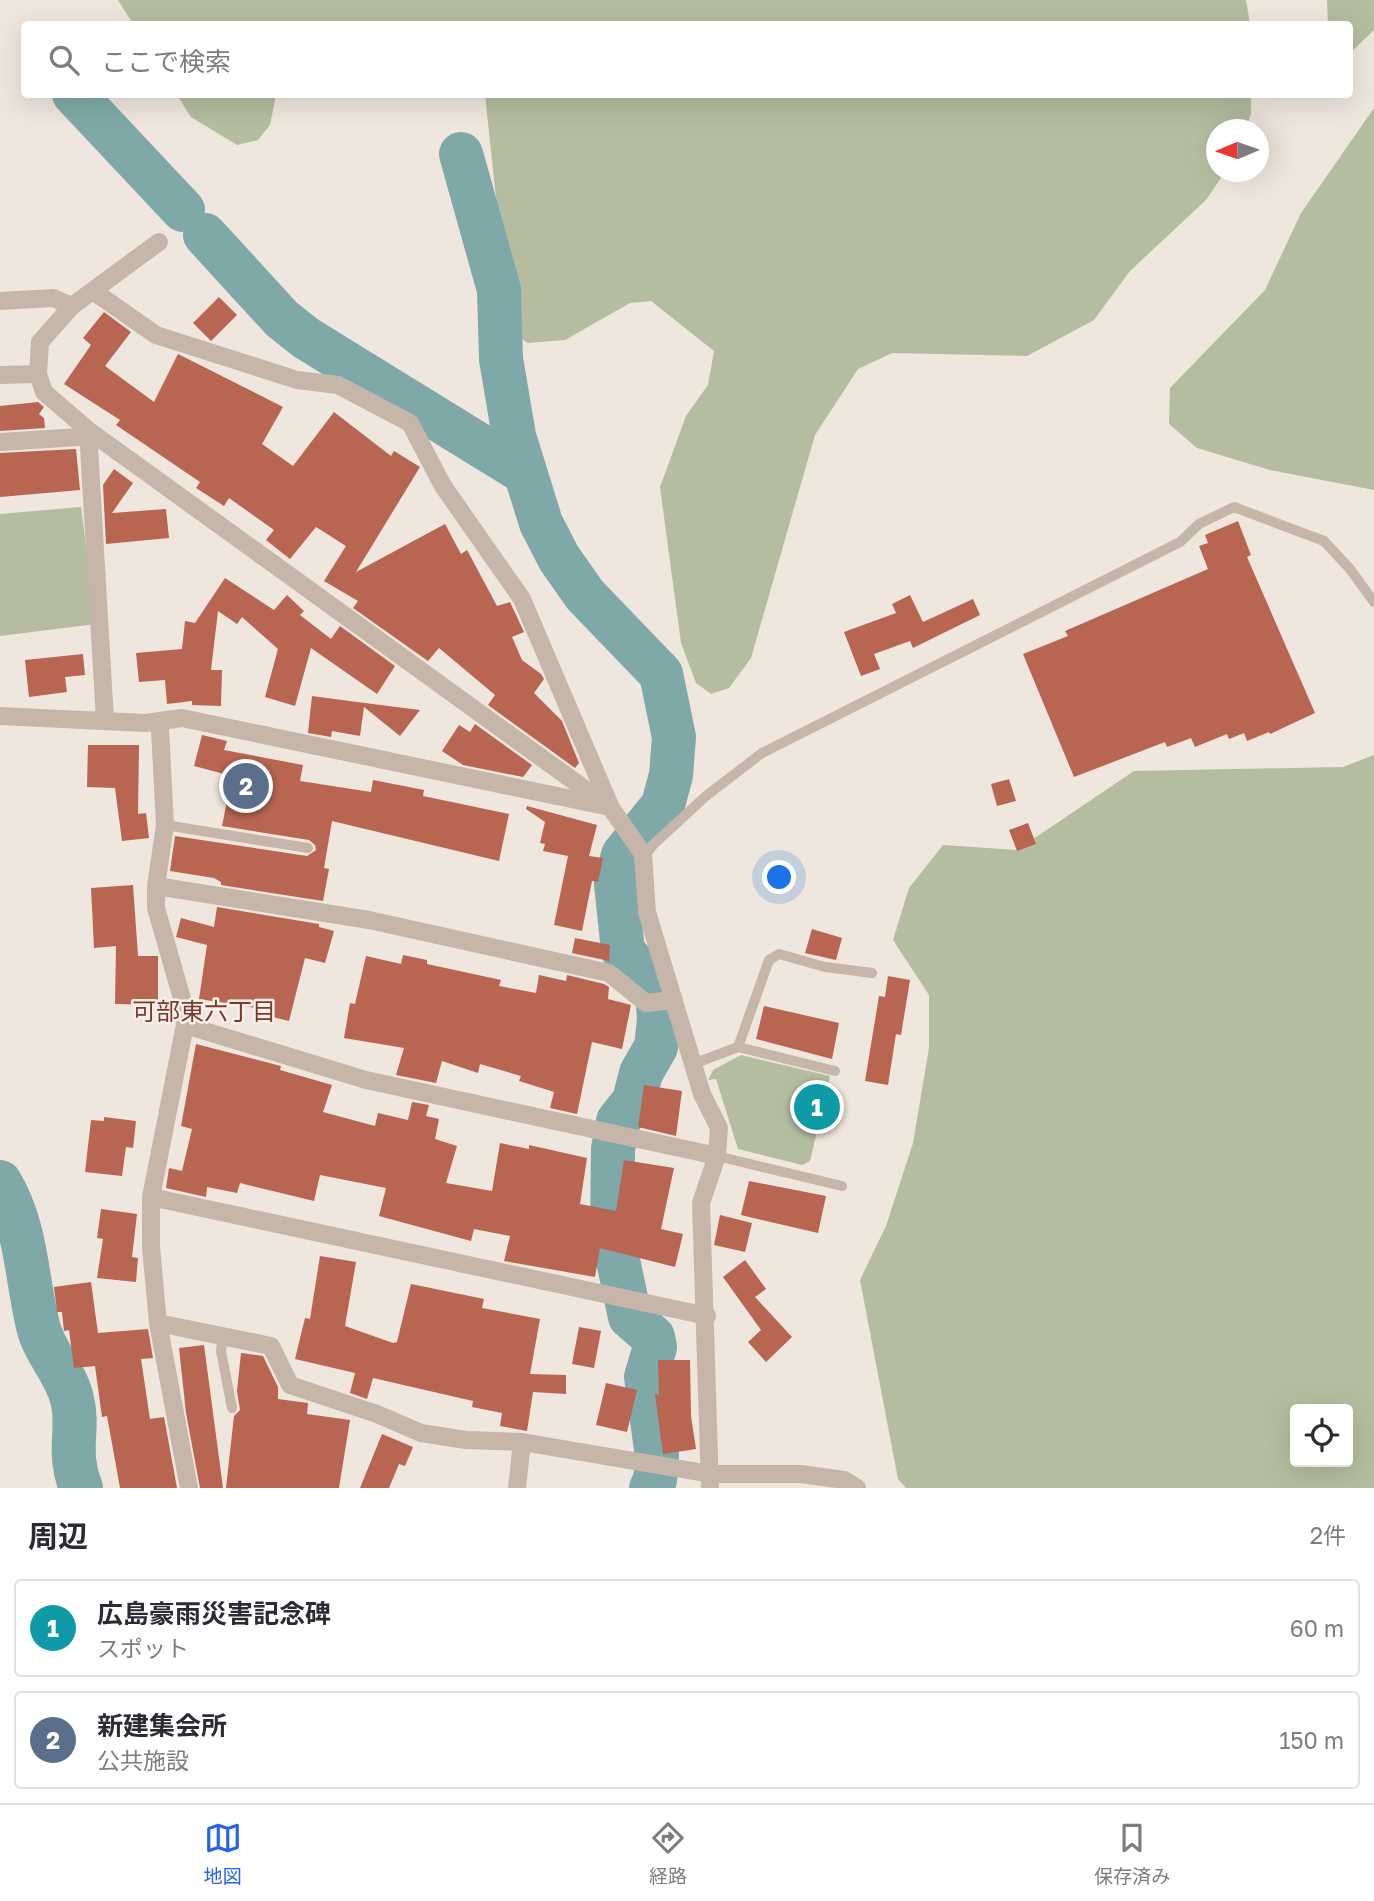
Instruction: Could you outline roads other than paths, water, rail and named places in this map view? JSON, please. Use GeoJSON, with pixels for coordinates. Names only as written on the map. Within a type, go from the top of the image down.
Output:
{"type":"FeatureCollection","features":[{"type":"Feature","properties":{"kind":"street"},"geometry":{"type":"LineString","coordinates":[[159,242],[72,306],[40,342],[38,374],[44,392],[88,430],[611,808]]}},
{"type":"Feature","properties":{"kind":"street"},"geometry":{"type":"LineString","coordinates":[[93,291],[156,335],[297,380],[338,385],[410,423],[443,486],[522,599],[611,808],[637,846],[662,1001],[693,1064],[702,1094],[719,1128],[717,1156],[701,1203],[711,1481]]}},
{"type":"Feature","properties":{"kind":"street"},"geometry":{"type":"LineString","coordinates":[[0,301],[53,298],[72,306]]}},
{"type":"Feature","properties":{"kind":"street"},"geometry":{"type":"LineString","coordinates":[[0,375],[38,374]]}},
{"type":"Feature","properties":{"kind":"street"},"geometry":{"type":"LineString","coordinates":[[0,442],[79,437],[88,430]]}},
{"type":"Feature","properties":{"kind":"street"},"geometry":{"type":"LineString","coordinates":[[88,430],[104,720]]}},
{"type":"Feature","properties":{"kind":"street"},"geometry":{"type":"LineString","coordinates":[[0,716],[155,722],[182,718],[611,808]]}},
{"type":"Feature","properties":{"kind":"street"},"geometry":{"type":"LineString","coordinates":[[155,722],[160,729],[164,825],[156,886],[156,908],[183,1002],[185,1025],[151,1197],[151,1247],[158,1323],[190,1488]]}},
{"type":"Feature","properties":{"kind":"street"},"geometry":{"type":"LineString","coordinates":[[156,886],[369,920],[609,973],[646,1003],[662,1001]]}},
{"type":"Feature","properties":{"kind":"street"},"geometry":{"type":"LineString","coordinates":[[185,1025],[366,1080],[717,1156]]}},
{"type":"Feature","properties":{"kind":"street"},"geometry":{"type":"LineString","coordinates":[[151,1197],[707,1316]]}},
{"type":"Feature","properties":{"kind":"street"},"geometry":{"type":"LineString","coordinates":[[158,1323],[271,1346],[290,1385],[377,1414],[421,1433],[466,1440],[522,1442],[657,1464],[711,1481],[801,1474],[844,1480],[857,1488]]}},
{"type":"Feature","properties":{"kind":"street"},"geometry":{"type":"LineString","coordinates":[[517,1488],[522,1442]]}},
{"type":"Feature","properties":{"kind":"lane"},"geometry":{"type":"LineString","coordinates":[[637,846],[762,753],[1180,542],[1199,524],[1234,507],[1324,541],[1350,569],[1374,602]]}},
{"type":"Feature","properties":{"kind":"lane"},"geometry":{"type":"LineString","coordinates":[[164,825],[308,848]]}},
{"type":"Feature","properties":{"kind":"lane"},"geometry":{"type":"LineString","coordinates":[[738,1047],[769,960],[779,954],[825,967],[872,973]]}},
{"type":"Feature","properties":{"kind":"lane"},"geometry":{"type":"LineString","coordinates":[[693,1064],[738,1047],[835,1071]]}},
{"type":"Feature","properties":{"kind":"lane"},"geometry":{"type":"LineString","coordinates":[[717,1156],[842,1186]]}},
{"type":"Feature","properties":{"kind":"lane"},"geometry":{"type":"LineString","coordinates":[[223,1336],[221,1350],[232,1408]]}},
{"type":"Feature","properties":{"kind":"waterway"},"geometry":{"type":"LineString","coordinates":[[78,98],[183,210]]}},
{"type":"Feature","properties":{"kind":"waterway"},"geometry":{"type":"LineString","coordinates":[[461,154],[499,290],[501,359],[514,436],[541,523],[559,558],[585,595],[661,674],[674,737],[671,775],[663,805],[623,855],[616,884],[623,951],[657,991],[659,1019],[656,1047],[641,1073],[634,1101],[618,1121],[613,1149],[612,1232],[630,1317],[653,1337],[655,1347],[646,1377],[657,1456],[655,1480],[651,1488]]}},
{"type":"Feature","properties":{"kind":"waterway"},"geometry":{"type":"LineString","coordinates":[[205,235],[282,319],[306,338],[525,473]]}},
{"type":"Feature","properties":{"kind":"waterway"},"geometry":{"type":"LineString","coordinates":[[0,1182],[16,1216],[21,1234],[41,1336],[65,1380],[72,1399],[75,1421],[74,1463],[81,1488]]}},
{"type":"Feature","properties":{"kind":"place","name":"新建集会所"},"geometry":{"type":"Point","coordinates":[246,786]}},
{"type":"Feature","properties":{"kind":"place","name":"広島豪雨災害記念碑"},"geometry":{"type":"Point","coordinates":[817,1107]}},
{"type":"Feature","properties":{"kind":"district","name":"可部東六丁目"},"geometry":{"type":"Point","coordinates":[204,1012]}}]}
